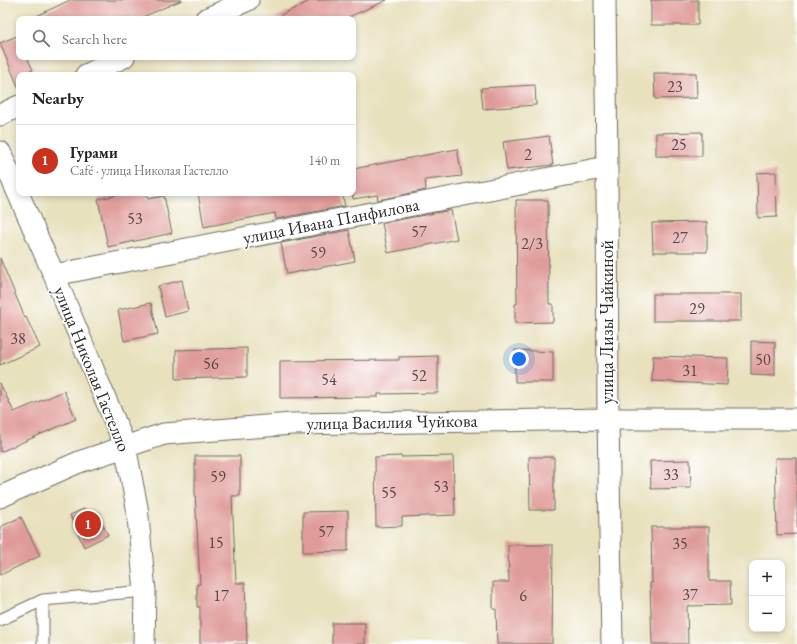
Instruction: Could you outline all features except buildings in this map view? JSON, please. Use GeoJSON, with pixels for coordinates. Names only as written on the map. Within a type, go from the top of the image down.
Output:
{"type":"FeatureCollection","features":[{"type":"Feature","properties":{"kind":"street","name":"улица Лизы Чайкиной"},"geometry":{"type":"LineString","coordinates":[[604,0],[607,167],[608,419],[612,644]]}},
{"type":"Feature","properties":{"kind":"street"},"geometry":{"type":"LineString","coordinates":[[212,16],[243,1]]}},
{"type":"Feature","properties":{"kind":"street"},"geometry":{"type":"LineString","coordinates":[[92,72],[118,60]]}},
{"type":"Feature","properties":{"kind":"street"},"geometry":{"type":"LineString","coordinates":[[0,115],[16,107]]}},
{"type":"Feature","properties":{"kind":"street","name":"улица Николая Гастелло"},"geometry":{"type":"LineString","coordinates":[[0,152],[16,188]]}},
{"type":"Feature","properties":{"kind":"street","name":"улица Ивана Панфилова"},"geometry":{"type":"LineString","coordinates":[[54,275],[607,167]]}},
{"type":"Feature","properties":{"kind":"street","name":"улица Николая Гастелло"},"geometry":{"type":"LineString","coordinates":[[19,196],[125,446],[137,507],[145,591],[144,644]]}},
{"type":"Feature","properties":{"kind":"street","name":"улица Василия Чуйкова"},"geometry":{"type":"LineString","coordinates":[[0,497],[79,462],[164,434],[292,424],[608,419],[797,420]]}},
{"type":"Feature","properties":{"kind":"lane"},"geometry":{"type":"LineString","coordinates":[[0,620],[43,600],[145,591]]}},
{"type":"Feature","properties":{"kind":"lane"},"geometry":{"type":"LineString","coordinates":[[43,600],[43,644]]}},
{"type":"Feature","properties":{"kind":"place","name":"Гурами"},"geometry":{"type":"Point","coordinates":[88,524]}}]}
